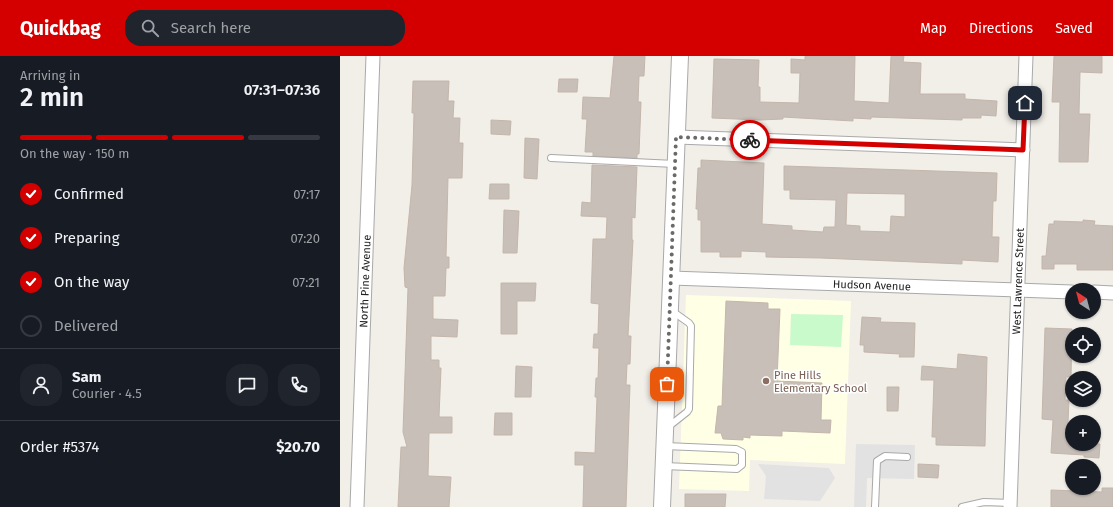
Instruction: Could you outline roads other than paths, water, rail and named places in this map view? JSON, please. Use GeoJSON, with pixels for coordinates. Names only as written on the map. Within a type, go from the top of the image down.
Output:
{"type":"FeatureCollection","features":[{"type":"Feature","properties":{"kind":"street","name":"North Pine Avenue"},"geometry":{"type":"LineString","coordinates":[[357,507],[373,56]]}},
{"type":"Feature","properties":{"kind":"street"},"geometry":{"type":"LineString","coordinates":[[662,507],[680,56]]}},
{"type":"Feature","properties":{"kind":"street","name":"West Lawrence Street"},"geometry":{"type":"LineString","coordinates":[[1010,505],[1019,290],[1026,56]]}},
{"type":"Feature","properties":{"kind":"street"},"geometry":{"type":"LineString","coordinates":[[676,137],[1023,150]]}},
{"type":"Feature","properties":{"kind":"street","name":"Hudson Avenue"},"geometry":{"type":"LineString","coordinates":[[671,278],[1065,292]]}},
{"type":"Feature","properties":{"kind":"street"},"geometry":{"type":"LineString","coordinates":[[1101,292],[1113,293]]}},
{"type":"Feature","properties":{"kind":"lane"},"geometry":{"type":"LineString","coordinates":[[551,158],[676,164]]}},
{"type":"Feature","properties":{"kind":"lane"},"geometry":{"type":"LineString","coordinates":[[665,429],[689,409],[691,326],[670,309]]}},
{"type":"Feature","properties":{"kind":"lane"},"geometry":{"type":"LineString","coordinates":[[664,446],[736,449],[741,451],[743,456],[742,465],[737,469],[664,466]]}},
{"type":"Feature","properties":{"kind":"lane"},"geometry":{"type":"LineString","coordinates":[[875,507],[877,461],[883,456],[907,457]]}},
{"type":"Feature","properties":{"kind":"lane"},"geometry":{"type":"LineString","coordinates":[[962,507],[984,502],[1010,505]]}},
{"type":"Feature","properties":{"kind":"place","name":"Pine Hills Elementary School"},"geometry":{"type":"Point","coordinates":[766,381]}}]}
